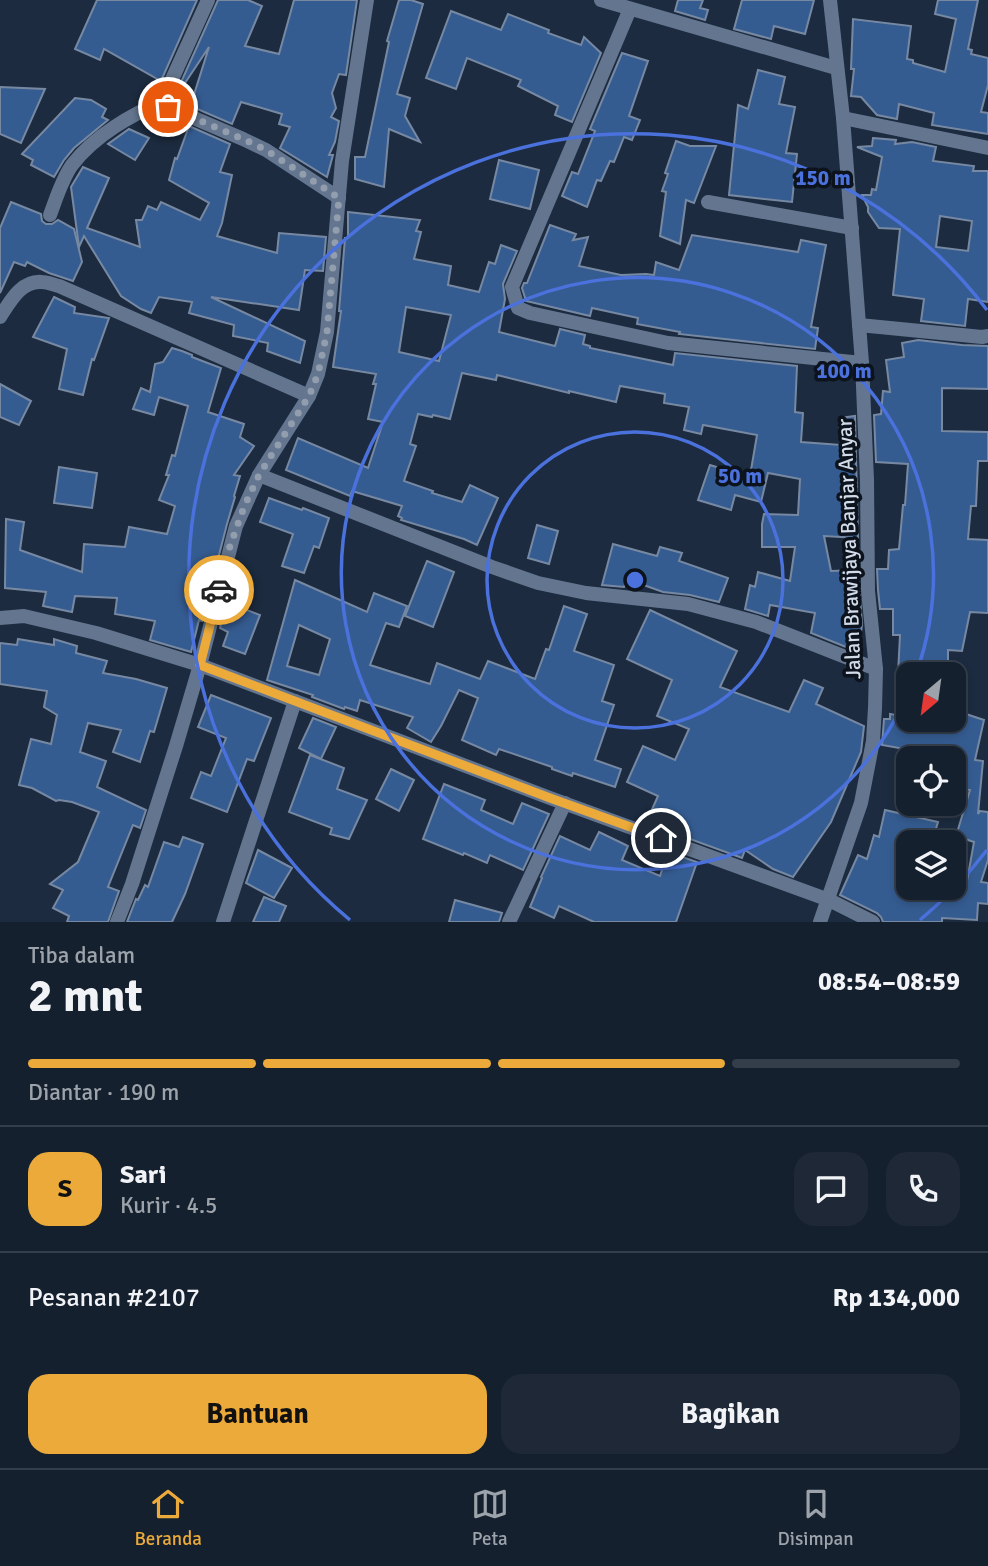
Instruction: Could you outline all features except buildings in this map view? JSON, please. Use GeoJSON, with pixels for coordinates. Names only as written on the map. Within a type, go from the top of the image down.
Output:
{"type":"FeatureCollection","features":[{"type":"Feature","properties":{"kind":"street"},"geometry":{"type":"LineString","coordinates":[[50,215],[71,166],[88,149],[119,124],[164,101],[173,75],[208,0]]}},
{"type":"Feature","properties":{"kind":"street"},"geometry":{"type":"LineString","coordinates":[[117,922],[158,806],[200,665],[233,536],[259,475],[309,396],[318,374],[327,332],[342,161],[367,0]]}},
{"type":"Feature","properties":{"kind":"street"},"geometry":{"type":"LineString","coordinates":[[601,0],[836,68]]}},
{"type":"Feature","properties":{"kind":"street","name":"Jalan Brawijaya Banjar Anyar"},"geometry":{"type":"LineString","coordinates":[[820,922],[861,803],[873,741],[876,708],[876,669],[869,591],[866,420],[843,118],[830,0]]}},
{"type":"Feature","properties":{"kind":"street"},"geometry":{"type":"LineString","coordinates":[[630,9],[512,287],[518,307],[530,313],[668,343],[862,363]]}},
{"type":"Feature","properties":{"kind":"street"},"geometry":{"type":"LineString","coordinates":[[164,101],[168,107],[266,150],[339,198]]}},
{"type":"Feature","properties":{"kind":"street"},"geometry":{"type":"LineString","coordinates":[[843,118],[988,148]]}},
{"type":"Feature","properties":{"kind":"street"},"geometry":{"type":"LineString","coordinates":[[708,202],[852,228]]}},
{"type":"Feature","properties":{"kind":"street"},"geometry":{"type":"LineString","coordinates":[[0,317],[20,289],[30,283],[42,282],[59,286],[309,396]]}},
{"type":"Feature","properties":{"kind":"street"},"geometry":{"type":"LineString","coordinates":[[859,325],[988,336]]}},
{"type":"Feature","properties":{"kind":"street"},"geometry":{"type":"LineString","coordinates":[[259,475],[538,583],[586,593],[688,604],[756,622],[876,669]]}},
{"type":"Feature","properties":{"kind":"street"},"geometry":{"type":"LineString","coordinates":[[0,618],[24,616],[85,630],[200,665],[829,900],[873,922]]}},
{"type":"Feature","properties":{"kind":"street"},"geometry":{"type":"LineString","coordinates":[[223,922],[295,701]]}},
{"type":"Feature","properties":{"kind":"street"},"geometry":{"type":"LineString","coordinates":[[509,922],[565,803]]}},
{"type":"Feature","properties":{"kind":"way so far"},"geometry":{"type":"LineString","coordinates":[[168,107],[266,150],[339,198],[327,332],[318,374],[309,396],[259,475],[244,507],[236,526],[219,590]]}},
{"type":"Feature","properties":{"kind":"route"},"geometry":{"type":"LineString","coordinates":[[219,590],[200,665],[661,838]]}}]}
